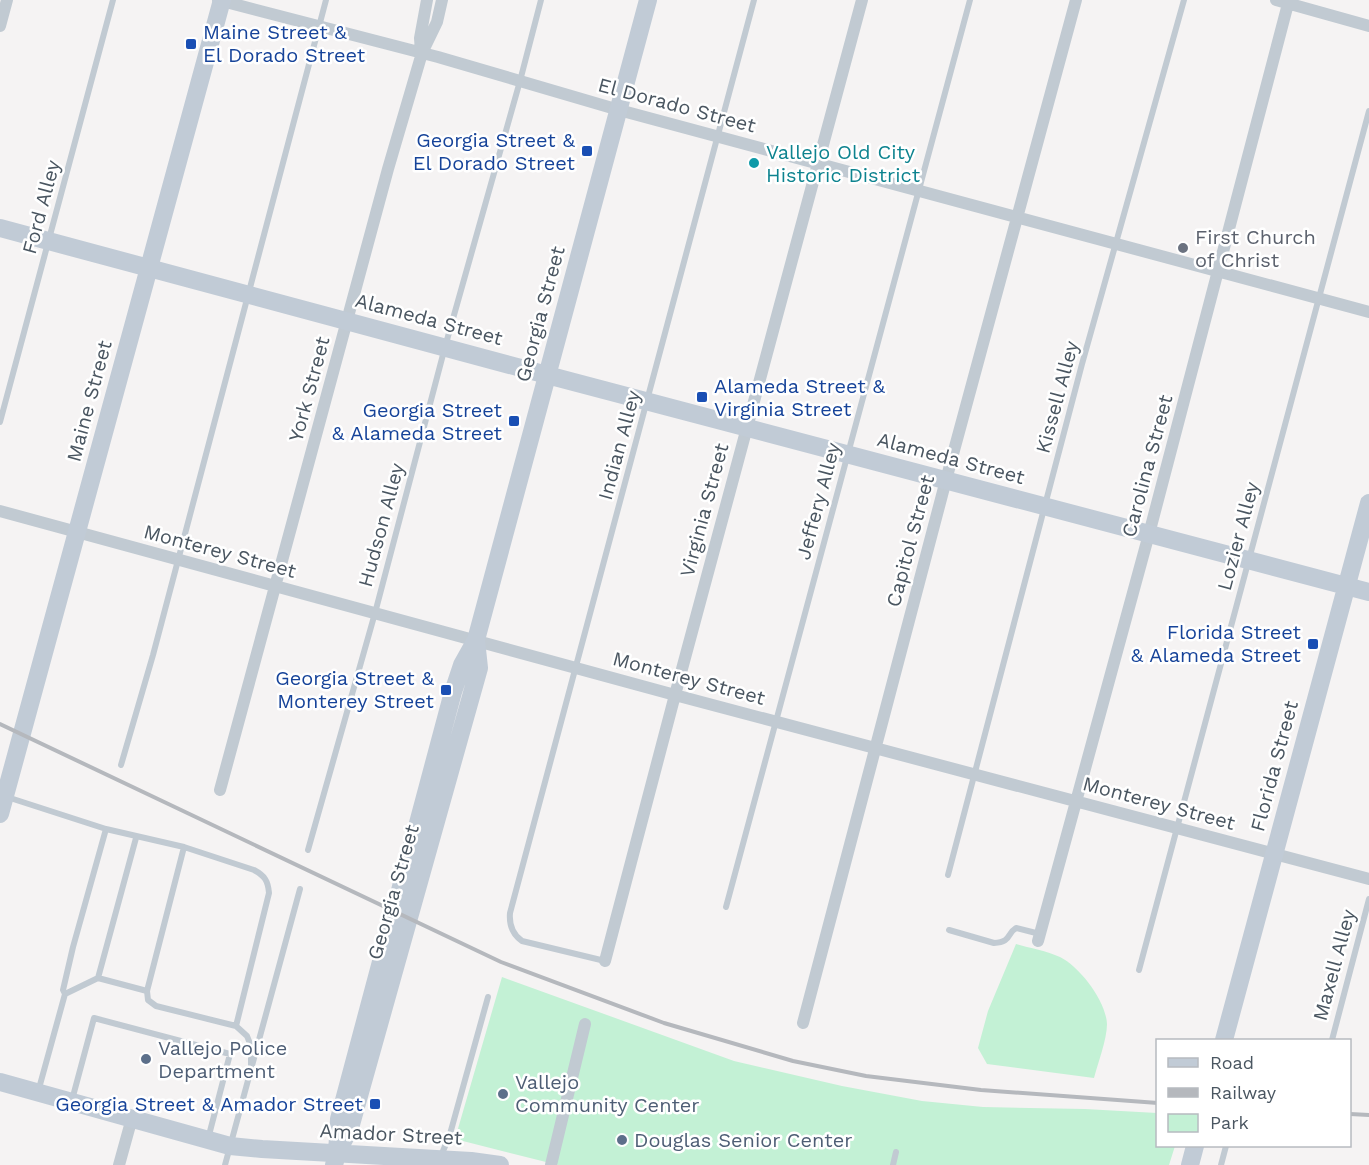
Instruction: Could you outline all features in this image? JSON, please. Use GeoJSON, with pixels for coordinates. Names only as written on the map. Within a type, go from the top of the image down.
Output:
{"type":"FeatureCollection","features":[{"type":"Feature","properties":{"kind":"street"},"geometry":{"type":"LineString","coordinates":[[0,26],[8,0]]}},
{"type":"Feature","properties":{"kind":"street","name":"El Dorado Street"},"geometry":{"type":"LineString","coordinates":[[221,0],[1369,312]]}},
{"type":"Feature","properties":{"kind":"street","name":"Maine Street"},"geometry":{"type":"LineString","coordinates":[[2,802],[221,0]]}},
{"type":"Feature","properties":{"kind":"street"},"geometry":{"type":"LineString","coordinates":[[422,53],[420,38],[427,0]]}},
{"type":"Feature","properties":{"kind":"street","name":"York Street"},"geometry":{"type":"LineString","coordinates":[[220,790],[422,53],[437,22],[442,0]]}},
{"type":"Feature","properties":{"kind":"street","name":"Georgia Street"},"geometry":{"type":"LineString","coordinates":[[335,1159],[338,1122],[450,703],[462,665],[476,640],[648,0]]}},
{"type":"Feature","properties":{"kind":"street","name":"Virginia Street"},"geometry":{"type":"LineString","coordinates":[[605,961],[862,0]]}},
{"type":"Feature","properties":{"kind":"street","name":"Capitol Street"},"geometry":{"type":"LineString","coordinates":[[803,1023],[946,480],[1076,0]]}},
{"type":"Feature","properties":{"kind":"street"},"geometry":{"type":"LineString","coordinates":[[1284,1],[1369,26]]}},
{"type":"Feature","properties":{"kind":"street","name":"Carolina Street"},"geometry":{"type":"LineString","coordinates":[[1039,937],[1149,534],[1284,1]]}},
{"type":"Feature","properties":{"kind":"street","name":"Alameda Street"},"geometry":{"type":"LineString","coordinates":[[0,228],[1369,592]]}},
{"type":"Feature","properties":{"kind":"street","name":"Florida Street"},"geometry":{"type":"LineString","coordinates":[[1225,1039],[1369,503]]}},
{"type":"Feature","properties":{"kind":"street","name":"Monterey Street"},"geometry":{"type":"LineString","coordinates":[[0,511],[776,722],[1369,879]]}},
{"type":"Feature","properties":{"kind":"street"},"geometry":{"type":"LineString","coordinates":[[551,1165],[585,1024]]}},
{"type":"Feature","properties":{"kind":"street","name":"Amador Street"},"geometry":{"type":"LineString","coordinates":[[4,1084],[71,1100],[230,1146],[335,1159],[500,1165]]}},
{"type":"Feature","properties":{"kind":"street"},"geometry":{"type":"LineString","coordinates":[[119,1165],[132,1118]]}},
{"type":"Feature","properties":{"kind":"street"},"geometry":{"type":"LineString","coordinates":[[1190,1165],[1196,1147]]}},
{"type":"Feature","properties":{"kind":"street"},"geometry":{"type":"LineString","coordinates":[[262,1149],[281,1165]]}},
{"type":"Feature","properties":{"kind":"lane","name":"Ford Alley"},"geometry":{"type":"LineString","coordinates":[[0,422],[113,0]]}},
{"type":"Feature","properties":{"kind":"lane"},"geometry":{"type":"LineString","coordinates":[[121,765],[178,560],[326,0]]}},
{"type":"Feature","properties":{"kind":"lane","name":"Hudson Alley"},"geometry":{"type":"LineString","coordinates":[[309,850],[541,0]]}},
{"type":"Feature","properties":{"kind":"lane","name":"Indian Alley"},"geometry":{"type":"LineString","coordinates":[[605,961],[522,941],[516,937],[510,922],[514,897],[754,0]]}},
{"type":"Feature","properties":{"kind":"lane","name":"Jeffery Alley"},"geometry":{"type":"LineString","coordinates":[[726,907],[970,0]]}},
{"type":"Feature","properties":{"kind":"lane","name":"Kissell Alley"},"geometry":{"type":"LineString","coordinates":[[948,875],[976,775],[1044,506],[1184,0]]}},
{"type":"Feature","properties":{"kind":"lane","name":"Lozier Alley"},"geometry":{"type":"LineString","coordinates":[[1139,969],[1369,111]]}},
{"type":"Feature","properties":{"kind":"lane"},"geometry":{"type":"LineString","coordinates":[[2,802],[136,838],[145,837],[184,847],[254,870],[264,876],[269,883],[269,893],[236,1026]]}},
{"type":"Feature","properties":{"kind":"lane"},"geometry":{"type":"LineString","coordinates":[[38,1092],[65,994],[64,980],[106,829]]}},
{"type":"Feature","properties":{"kind":"lane"},"geometry":{"type":"LineString","coordinates":[[98,978],[136,838]]}},
{"type":"Feature","properties":{"kind":"lane"},"geometry":{"type":"LineString","coordinates":[[184,847],[147,991],[148,1000],[156,1006],[236,1026],[247,1036],[251,1046],[251,1070]]}},
{"type":"Feature","properties":{"kind":"lane"},"geometry":{"type":"LineString","coordinates":[[225,1165],[300,889]]}},
{"type":"Feature","properties":{"kind":"lane","name":"Maxell Alley"},"geometry":{"type":"LineString","coordinates":[[1333,1039],[1369,899]]}},
{"type":"Feature","properties":{"kind":"lane"},"geometry":{"type":"LineString","coordinates":[[949,930],[994,943],[1009,938],[1016,928],[1039,937]]}},
{"type":"Feature","properties":{"kind":"lane"},"geometry":{"type":"LineString","coordinates":[[65,994],[98,978],[147,991]]}},
{"type":"Feature","properties":{"kind":"lane"},"geometry":{"type":"LineString","coordinates":[[439,1162],[450,1134],[488,997]]}},
{"type":"Feature","properties":{"kind":"lane"},"geometry":{"type":"LineString","coordinates":[[71,1100],[94,1018],[230,1054],[207,1139]]}},
{"type":"Feature","properties":{"kind":"lane"},"geometry":{"type":"LineString","coordinates":[[1221,1165],[1226,1147]]}},
{"type":"Feature","properties":{"kind":"lane"},"geometry":{"type":"LineString","coordinates":[[893,1165],[896,1152]]}},
{"type":"Feature","properties":{"kind":"green space"},"geometry":{"type":"Polygon","coordinates":[[[1016,944],[1050,953],[1068,962],[1076,968],[1097,995],[1106,1015],[1107,1030],[1094,1078],[987,1064],[978,1048],[988,1011],[1016,944]]]}},
{"type":"Feature","properties":{"kind":"green space"},"geometry":{"type":"Polygon","coordinates":[[[502,977],[734,1061],[842,1086],[922,1101],[983,1107],[1156,1113],[1156,1147],[1175,1147],[1169,1165],[558,1165],[455,1139],[502,977]]]}},
{"type":"Feature","properties":{"kind":"railway"},"geometry":{"type":"LineString","coordinates":[[0,724],[501,962],[664,1023],[793,1061],[866,1076],[981,1090],[1156,1103]]}},
{"type":"Feature","properties":{"kind":"railway"},"geometry":{"type":"LineString","coordinates":[[1351,1114],[1369,1115]]}},
{"type":"Feature","properties":{"kind":"place","name":"Maine Street & El Dorado Street"},"geometry":{"type":"Point","coordinates":[191,44]}},
{"type":"Feature","properties":{"kind":"place","name":"Georgia Street & El Dorado Street"},"geometry":{"type":"Point","coordinates":[587,151]}},
{"type":"Feature","properties":{"kind":"place","name":"Vallejo Old City Historic District"},"geometry":{"type":"Point","coordinates":[754,163]}},
{"type":"Feature","properties":{"kind":"place","name":"First Church of Christ"},"geometry":{"type":"Point","coordinates":[1183,248]}},
{"type":"Feature","properties":{"kind":"place","name":"Alameda Street & Virginia Street"},"geometry":{"type":"Point","coordinates":[702,397]}},
{"type":"Feature","properties":{"kind":"place","name":"Georgia Street & Alameda Street"},"geometry":{"type":"Point","coordinates":[514,421]}},
{"type":"Feature","properties":{"kind":"place","name":"Florida Street & Alameda Street"},"geometry":{"type":"Point","coordinates":[1313,644]}},
{"type":"Feature","properties":{"kind":"place","name":"Georgia Street & Monterey Street"},"geometry":{"type":"Point","coordinates":[446,690]}},
{"type":"Feature","properties":{"kind":"place","name":"Vallejo Police Department"},"geometry":{"type":"Point","coordinates":[146,1059]}},
{"type":"Feature","properties":{"kind":"place","name":"Vallejo Community Center"},"geometry":{"type":"Point","coordinates":[503,1094]}},
{"type":"Feature","properties":{"kind":"place","name":"Georgia Street & Amador Street"},"geometry":{"type":"Point","coordinates":[375,1104]}},
{"type":"Feature","properties":{"kind":"place","name":"Douglas Senior Center"},"geometry":{"type":"Point","coordinates":[622,1140]}}]}
